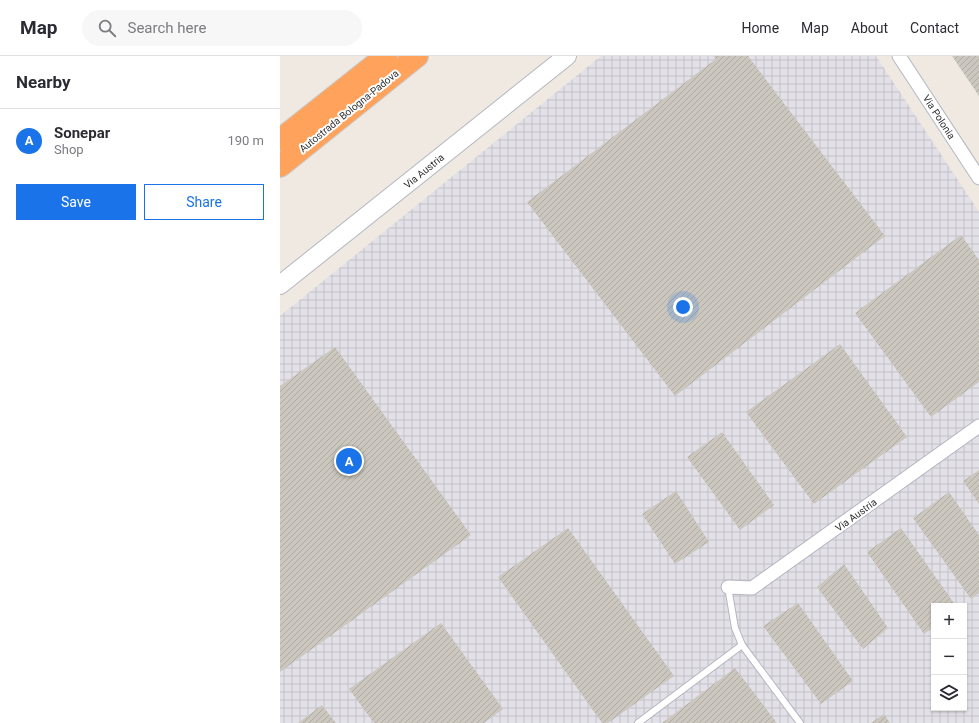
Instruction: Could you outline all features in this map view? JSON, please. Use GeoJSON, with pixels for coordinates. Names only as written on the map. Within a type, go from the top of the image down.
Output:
{"type":"FeatureCollection","features":[{"type":"Feature","properties":{"kind":"highway","name":"Autostrada Bologna-Padova"},"geometry":{"type":"LineString","coordinates":[[280,140],[386,56]]}},
{"type":"Feature","properties":{"kind":"highway","name":"Autostrada Bologna-Padova"},"geometry":{"type":"LineString","coordinates":[[280,166],[417,56]]}},
{"type":"Feature","properties":{"kind":"street","name":"Via Austria"},"geometry":{"type":"LineString","coordinates":[[280,285],[567,56]]}},
{"type":"Feature","properties":{"kind":"street","name":"Via Polonia"},"geometry":{"type":"LineString","coordinates":[[899,56],[979,178]]}},
{"type":"Feature","properties":{"kind":"street","name":"Via Austria"},"geometry":{"type":"LineString","coordinates":[[728,587],[752,588],[979,426]]}},
{"type":"Feature","properties":{"kind":"lane"},"geometry":{"type":"LineString","coordinates":[[728,587],[736,628],[742,645],[800,723]]}},
{"type":"Feature","properties":{"kind":"lane"},"geometry":{"type":"LineString","coordinates":[[638,723],[742,645]]}},
{"type":"Feature","properties":{"kind":"shaded area"},"geometry":{"type":"Polygon","coordinates":[[[601,56],[876,56],[979,212],[979,723],[280,723],[280,316],[601,56]]]}},
{"type":"Feature","properties":{"kind":"building"},"geometry":{"type":"Polygon","coordinates":[[[713,56],[748,56],[885,236],[675,396],[527,202],[716,59],[713,56]]]}},
{"type":"Feature","properties":{"kind":"building"},"geometry":{"type":"Polygon","coordinates":[[[952,56],[979,56],[979,96],[952,56]]]}},
{"type":"Feature","properties":{"kind":"building"},"geometry":{"type":"Polygon","coordinates":[[[961,235],[979,260],[979,382],[931,417],[855,313],[961,235]]]}},
{"type":"Feature","properties":{"kind":"building"},"geometry":{"type":"Polygon","coordinates":[[[840,344],[907,437],[814,504],[746,412],[840,344]]]}},
{"type":"Feature","properties":{"kind":"building"},"geometry":{"type":"Polygon","coordinates":[[[335,347],[471,535],[280,672],[280,386],[335,347]]]}},
{"type":"Feature","properties":{"kind":"building"},"geometry":{"type":"Polygon","coordinates":[[[722,432],[774,505],[740,530],[687,457],[722,432]]]}},
{"type":"Feature","properties":{"kind":"building"},"geometry":{"type":"Polygon","coordinates":[[[979,470],[979,504],[963,481],[979,470]]]}},
{"type":"Feature","properties":{"kind":"building"},"geometry":{"type":"Polygon","coordinates":[[[676,491],[709,542],[675,564],[642,514],[676,491]]]}},
{"type":"Feature","properties":{"kind":"building"},"geometry":{"type":"Polygon","coordinates":[[[949,492],[979,535],[979,593],[971,599],[913,518],[949,492]]]}},
{"type":"Feature","properties":{"kind":"building"},"geometry":{"type":"Polygon","coordinates":[[[568,528],[674,676],[608,723],[602,723],[498,577],[568,528]]]}},
{"type":"Feature","properties":{"kind":"building"},"geometry":{"type":"Polygon","coordinates":[[[901,528],[954,603],[931,603],[931,629],[924,634],[867,552],[901,528]]]}},
{"type":"Feature","properties":{"kind":"building"},"geometry":{"type":"Polygon","coordinates":[[[844,564],[888,628],[863,649],[817,587],[844,564]]]}},
{"type":"Feature","properties":{"kind":"building"},"geometry":{"type":"Polygon","coordinates":[[[798,603],[853,681],[821,704],[763,626],[798,603]]]}},
{"type":"Feature","properties":{"kind":"building"},"geometry":{"type":"Polygon","coordinates":[[[441,623],[503,709],[484,723],[374,723],[349,689],[441,623]]]}},
{"type":"Feature","properties":{"kind":"building"},"geometry":{"type":"Polygon","coordinates":[[[735,668],[777,723],[662,723],[735,668]]]}},
{"type":"Feature","properties":{"kind":"building"},"geometry":{"type":"Polygon","coordinates":[[[322,705],[336,723],[298,723],[322,705]]]}},
{"type":"Feature","properties":{"kind":"building"},"geometry":{"type":"Polygon","coordinates":[[[884,714],[890,723],[871,723],[884,714]]]}},
{"type":"Feature","properties":{"kind":"place","name":"Sonepar"},"geometry":{"type":"Point","coordinates":[349,461]}}]}
